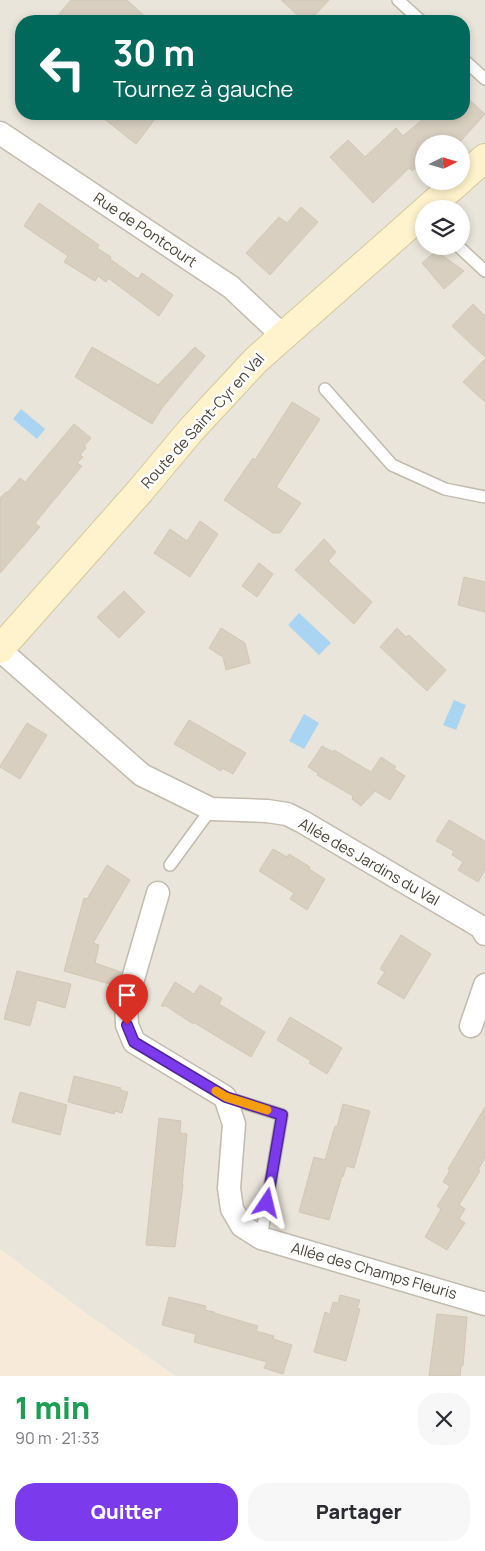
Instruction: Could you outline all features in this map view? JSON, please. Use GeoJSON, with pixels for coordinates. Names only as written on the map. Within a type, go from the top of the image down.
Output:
{"type":"FeatureCollection","features":[{"type":"Feature","properties":{"kind":"street","name":"Rue de Pontcourt"},"geometry":{"type":"LineString","coordinates":[[0,133],[231,287],[283,336]]}},
{"type":"Feature","properties":{"kind":"street","name":"Route de Saint-Cyr en Val"},"geometry":{"type":"LineString","coordinates":[[470,171],[485,158]]}},
{"type":"Feature","properties":{"kind":"street","name":"Route de Saint-Cyr en Val"},"geometry":{"type":"LineString","coordinates":[[438,200],[449,190]]}},
{"type":"Feature","properties":{"kind":"street","name":"Route de Saint-Cyr en Val"},"geometry":{"type":"LineString","coordinates":[[0,649],[128,505],[191,430],[256,360],[415,221]]}},
{"type":"Feature","properties":{"kind":"street","name":"Allée des Jardins du Val"},"geometry":{"type":"LineString","coordinates":[[0,649],[142,775],[211,809],[267,811],[286,814],[303,822],[481,928],[485,934]]}},
{"type":"Feature","properties":{"kind":"street"},"geometry":{"type":"LineString","coordinates":[[158,893],[126,1003],[127,1025],[134,1042],[226,1097]]}},
{"type":"Feature","properties":{"kind":"street"},"geometry":{"type":"LineString","coordinates":[[472,1026],[485,985]]}},
{"type":"Feature","properties":{"kind":"street","name":"Allée des Champs Fleuris"},"geometry":{"type":"LineString","coordinates":[[226,1097],[234,1124],[229,1188],[232,1209],[242,1226],[260,1238],[485,1304]]}},
{"type":"Feature","properties":{"kind":"lane"},"geometry":{"type":"LineString","coordinates":[[398,0],[414,15]]}},
{"type":"Feature","properties":{"kind":"lane"},"geometry":{"type":"LineString","coordinates":[[470,65],[485,79]]}},
{"type":"Feature","properties":{"kind":"lane"},"geometry":{"type":"LineString","coordinates":[[468,255],[485,271]]}},
{"type":"Feature","properties":{"kind":"lane"},"geometry":{"type":"LineString","coordinates":[[325,389],[392,465],[445,489],[485,497]]}},
{"type":"Feature","properties":{"kind":"lane"},"geometry":{"type":"LineString","coordinates":[[170,865],[211,809]]}},
{"type":"Feature","properties":{"kind":"lane"},"geometry":{"type":"LineString","coordinates":[[226,1097],[282,1115],[260,1238]]}},
{"type":"Feature","properties":{"kind":"shaded area"},"geometry":{"type":"Polygon","coordinates":[[[0,0],[485,0],[485,1376],[175,1376],[87,1314],[0,1249],[0,0]]]}},
{"type":"Feature","properties":{"kind":"shaded area"},"geometry":{"type":"Polygon","coordinates":[[[0,1249],[87,1314],[175,1376],[0,1376],[0,1249]]]}},
{"type":"Feature","properties":{"kind":"water"},"geometry":{"type":"Polygon","coordinates":[[[21,409],[45,429],[37,439],[13,419],[21,409]]]}},
{"type":"Feature","properties":{"kind":"water"},"geometry":{"type":"Polygon","coordinates":[[[299,613],[331,643],[319,655],[288,625],[299,613]]]}},
{"type":"Feature","properties":{"kind":"water"},"geometry":{"type":"Polygon","coordinates":[[[454,700],[466,705],[456,730],[443,725],[454,700]]]}},
{"type":"Feature","properties":{"kind":"water"},"geometry":{"type":"Polygon","coordinates":[[[304,714],[319,723],[304,749],[289,741],[304,714]]]}},
{"type":"Feature","properties":{"kind":"building"},"geometry":{"type":"Polygon","coordinates":[[[71,0],[127,0],[143,15],[58,15],[71,0]]]}},
{"type":"Feature","properties":{"kind":"building"},"geometry":{"type":"Polygon","coordinates":[[[281,0],[329,0],[315,15],[297,15],[281,0]]]}},
{"type":"Feature","properties":{"kind":"building"},"geometry":{"type":"Polygon","coordinates":[[[470,100],[485,114],[466,135],[415,135],[415,168],[412,171],[409,168],[373,203],[330,157],[348,140],[365,157],[396,128],[403,136],[422,120],[470,120],[470,100]]]}},
{"type":"Feature","properties":{"kind":"building"},"geometry":{"type":"Polygon","coordinates":[[[106,120],[154,120],[136,144],[106,120]]]}},
{"type":"Feature","properties":{"kind":"building"},"geometry":{"type":"Polygon","coordinates":[[[39,203],[99,245],[97,248],[138,279],[142,273],[173,295],[159,316],[108,278],[106,282],[98,276],[95,281],[64,262],[68,256],[24,226],[39,203]]]}},
{"type":"Feature","properties":{"kind":"building"},"geometry":{"type":"Polygon","coordinates":[[[301,207],[318,222],[270,275],[246,253],[279,217],[287,223],[301,207]]]}},
{"type":"Feature","properties":{"kind":"building"},"geometry":{"type":"Polygon","coordinates":[[[431,255],[442,255],[464,271],[444,289],[422,263],[431,255]]]}},
{"type":"Feature","properties":{"kind":"building"},"geometry":{"type":"Polygon","coordinates":[[[473,304],[485,316],[485,357],[452,326],[473,304]]]}},
{"type":"Feature","properties":{"kind":"building"},"geometry":{"type":"Polygon","coordinates":[[[92,347],[158,385],[195,347],[205,356],[162,408],[152,424],[75,377],[92,347]]]}},
{"type":"Feature","properties":{"kind":"building"},"geometry":{"type":"Polygon","coordinates":[[[485,359],[485,402],[463,382],[485,359]]]}},
{"type":"Feature","properties":{"kind":"building"},"geometry":{"type":"Polygon","coordinates":[[[292,402],[320,419],[276,487],[301,503],[280,533],[273,533],[224,500],[253,458],[255,460],[292,402]]]}},
{"type":"Feature","properties":{"kind":"building"},"geometry":{"type":"Polygon","coordinates":[[[74,424],[91,438],[84,446],[86,448],[80,455],[83,457],[77,463],[82,466],[35,523],[40,527],[0,573],[0,498],[20,478],[25,482],[74,424]]]}},
{"type":"Feature","properties":{"kind":"building"},"geometry":{"type":"Polygon","coordinates":[[[200,521],[218,534],[190,577],[154,553],[170,529],[187,541],[200,521]]]}},
{"type":"Feature","properties":{"kind":"building"},"geometry":{"type":"Polygon","coordinates":[[[324,539],[336,552],[328,561],[372,602],[354,624],[295,570],[324,539]]]}},
{"type":"Feature","properties":{"kind":"building"},"geometry":{"type":"Polygon","coordinates":[[[259,563],[273,574],[257,597],[242,586],[259,563]]]}},
{"type":"Feature","properties":{"kind":"building"},"geometry":{"type":"Polygon","coordinates":[[[464,577],[485,582],[485,612],[458,605],[464,577]]]}},
{"type":"Feature","properties":{"kind":"building"},"geometry":{"type":"Polygon","coordinates":[[[124,591],[145,612],[119,638],[97,617],[124,591]]]}},
{"type":"Feature","properties":{"kind":"building"},"geometry":{"type":"Polygon","coordinates":[[[221,628],[245,643],[250,663],[226,670],[223,657],[209,648],[221,628]]]}},
{"type":"Feature","properties":{"kind":"building"},"geometry":{"type":"Polygon","coordinates":[[[397,628],[406,637],[409,635],[446,670],[427,691],[380,647],[397,628]]]}},
{"type":"Feature","properties":{"kind":"building"},"geometry":{"type":"Polygon","coordinates":[[[189,720],[246,753],[233,774],[222,768],[221,771],[174,744],[189,720]]]}},
{"type":"Feature","properties":{"kind":"building"},"geometry":{"type":"Polygon","coordinates":[[[27,723],[47,735],[20,779],[0,766],[27,723]]]}},
{"type":"Feature","properties":{"kind":"building"},"geometry":{"type":"Polygon","coordinates":[[[322,746],[333,752],[334,750],[371,772],[381,757],[405,776],[390,800],[375,791],[361,806],[352,799],[353,796],[317,775],[319,774],[308,767],[322,746]]]}},
{"type":"Feature","properties":{"kind":"building"},"geometry":{"type":"Polygon","coordinates":[[[449,820],[485,841],[485,870],[478,882],[458,870],[463,862],[452,855],[454,851],[436,841],[449,820]]]}},
{"type":"Feature","properties":{"kind":"building"},"geometry":{"type":"Polygon","coordinates":[[[273,849],[287,857],[289,854],[325,879],[307,910],[290,899],[294,893],[259,871],[273,849]]]}},
{"type":"Feature","properties":{"kind":"building"},"geometry":{"type":"Polygon","coordinates":[[[107,865],[130,880],[93,943],[99,945],[95,963],[121,972],[117,986],[64,971],[84,898],[87,899],[107,865]]]}},
{"type":"Feature","properties":{"kind":"building"},"geometry":{"type":"Polygon","coordinates":[[[401,935],[431,954],[404,999],[377,983],[385,972],[380,969],[401,935]]]}},
{"type":"Feature","properties":{"kind":"building"},"geometry":{"type":"Polygon","coordinates":[[[17,971],[71,984],[65,1008],[37,1000],[30,1026],[4,1019],[17,971]]]}},
{"type":"Feature","properties":{"kind":"building"},"geometry":{"type":"Polygon","coordinates":[[[175,982],[194,994],[200,985],[222,998],[219,1004],[265,1032],[251,1057],[193,1022],[193,1024],[166,1006],[161,1006],[175,982]]]}},
{"type":"Feature","properties":{"kind":"building"},"geometry":{"type":"Polygon","coordinates":[[[290,1017],[342,1048],[327,1074],[309,1063],[311,1061],[277,1040],[290,1017]]]}},
{"type":"Feature","properties":{"kind":"building"},"geometry":{"type":"Polygon","coordinates":[[[74,1076],[121,1088],[120,1090],[128,1092],[122,1113],[115,1111],[114,1114],[68,1102],[74,1076]]]}},
{"type":"Feature","properties":{"kind":"building"},"geometry":{"type":"Polygon","coordinates":[[[20,1092],[67,1105],[60,1135],[12,1122],[20,1092]]]}},
{"type":"Feature","properties":{"kind":"building"},"geometry":{"type":"Polygon","coordinates":[[[343,1104],[370,1111],[354,1168],[346,1166],[329,1220],[299,1212],[314,1157],[325,1160],[343,1104]]]}},
{"type":"Feature","properties":{"kind":"building"},"geometry":{"type":"Polygon","coordinates":[[[485,1107],[485,1158],[478,1170],[480,1171],[459,1205],[465,1209],[459,1219],[465,1223],[447,1250],[425,1237],[441,1209],[437,1206],[450,1186],[443,1182],[450,1170],[448,1169],[485,1107]]]}},
{"type":"Feature","properties":{"kind":"building"},"geometry":{"type":"Polygon","coordinates":[[[159,1118],[181,1121],[180,1133],[187,1134],[175,1247],[146,1245],[159,1118]]]}},
{"type":"Feature","properties":{"kind":"building"},"geometry":{"type":"Polygon","coordinates":[[[340,1295],[360,1300],[357,1308],[360,1309],[346,1361],[314,1352],[325,1312],[330,1314],[333,1302],[338,1303],[340,1295]]]}},
{"type":"Feature","properties":{"kind":"building"},"geometry":{"type":"Polygon","coordinates":[[[169,1297],[206,1306],[205,1310],[258,1326],[256,1331],[274,1336],[273,1339],[292,1345],[283,1374],[264,1368],[267,1362],[194,1342],[196,1334],[162,1325],[169,1297]]]}},
{"type":"Feature","properties":{"kind":"building"},"geometry":{"type":"Polygon","coordinates":[[[437,1314],[467,1317],[463,1366],[461,1366],[460,1376],[429,1376],[437,1314]]]}},
{"type":"Feature","properties":{"kind":"slow traffic"},"geometry":{"type":"LineString","coordinates":[[216,1091],[226,1097],[267,1110]]}},
{"type":"Feature","properties":{"kind":"route"},"geometry":{"type":"LineString","coordinates":[[127,1025],[134,1042],[226,1097],[282,1115],[267,1203]]}}]}
